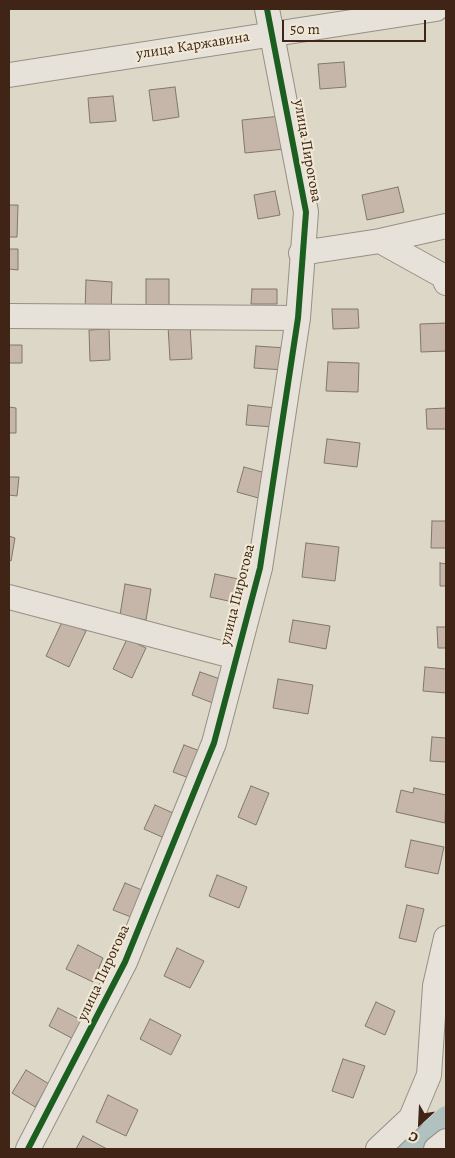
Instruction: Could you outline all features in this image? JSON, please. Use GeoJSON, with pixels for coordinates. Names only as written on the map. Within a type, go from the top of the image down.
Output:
{"type":"FeatureCollection","features":[{"type":"Feature","properties":{"kind":"street","name":"улица Пирогова"},"geometry":{"type":"LineString","coordinates":[[28,1149],[125,962],[214,743],[260,568],[298,318],[301,253],[306,212],[267,9]]}},
{"type":"Feature","properties":{"kind":"street","name":"улица Каржавина"},"geometry":{"type":"LineString","coordinates":[[9,75],[436,9]]}},
{"type":"Feature","properties":{"kind":"street"},"geometry":{"type":"LineString","coordinates":[[301,253],[380,241],[446,226]]}},
{"type":"Feature","properties":{"kind":"street"},"geometry":{"type":"LineString","coordinates":[[380,241],[443,276],[446,283]]}},
{"type":"Feature","properties":{"kind":"street"},"geometry":{"type":"LineString","coordinates":[[9,316],[298,318]]}},
{"type":"Feature","properties":{"kind":"street"},"geometry":{"type":"LineString","coordinates":[[9,597],[236,657]]}},
{"type":"Feature","properties":{"kind":"street"},"geometry":{"type":"LineString","coordinates":[[378,1149],[412,1118],[429,1076],[435,986],[446,938]]}},
{"type":"Feature","properties":{"kind":"street"},"geometry":{"type":"LineString","coordinates":[[436,1149],[446,1141]]}},
{"type":"Feature","properties":{"kind":"building"},"geometry":{"type":"Polygon","coordinates":[[[344,62],[346,87],[320,89],[318,64],[344,62]]]}},
{"type":"Feature","properties":{"kind":"building"},"geometry":{"type":"Polygon","coordinates":[[[175,87],[179,117],[153,121],[149,90],[175,87]]]}},
{"type":"Feature","properties":{"kind":"building"},"geometry":{"type":"Polygon","coordinates":[[[113,96],[116,121],[90,123],[88,98],[113,96]]]}},
{"type":"Feature","properties":{"kind":"building"},"geometry":{"type":"Polygon","coordinates":[[[281,116],[285,149],[245,153],[242,120],[281,116]]]}},
{"type":"Feature","properties":{"kind":"building"},"geometry":{"type":"Polygon","coordinates":[[[398,187],[404,212],[367,220],[362,195],[398,187]]]}},
{"type":"Feature","properties":{"kind":"building"},"geometry":{"type":"Polygon","coordinates":[[[275,191],[280,215],[258,219],[254,195],[275,191]]]}},
{"type":"Feature","properties":{"kind":"building"},"geometry":{"type":"Polygon","coordinates":[[[9,205],[18,205],[17,237],[9,237],[9,205]]]}},
{"type":"Feature","properties":{"kind":"building"},"geometry":{"type":"Polygon","coordinates":[[[9,249],[18,249],[18,270],[9,269],[9,249]]]}},
{"type":"Feature","properties":{"kind":"building"},"geometry":{"type":"Polygon","coordinates":[[[146,279],[169,279],[169,306],[146,306],[146,279]]]}},
{"type":"Feature","properties":{"kind":"building"},"geometry":{"type":"Polygon","coordinates":[[[86,280],[112,282],[111,314],[85,312],[86,280]]]}},
{"type":"Feature","properties":{"kind":"building"},"geometry":{"type":"Polygon","coordinates":[[[252,289],[277,289],[277,304],[251,304],[252,289]]]}},
{"type":"Feature","properties":{"kind":"building"},"geometry":{"type":"Polygon","coordinates":[[[332,309],[358,309],[359,328],[333,329],[332,309]]]}},
{"type":"Feature","properties":{"kind":"building"},"geometry":{"type":"Polygon","coordinates":[[[446,323],[446,351],[421,352],[420,324],[446,323]]]}},
{"type":"Feature","properties":{"kind":"building"},"geometry":{"type":"Polygon","coordinates":[[[190,325],[192,359],[170,360],[168,326],[190,325]]]}},
{"type":"Feature","properties":{"kind":"building"},"geometry":{"type":"Polygon","coordinates":[[[109,329],[110,360],[90,361],[89,330],[109,329]]]}},
{"type":"Feature","properties":{"kind":"building"},"geometry":{"type":"Polygon","coordinates":[[[9,345],[22,345],[22,363],[9,363],[9,345]]]}},
{"type":"Feature","properties":{"kind":"building"},"geometry":{"type":"Polygon","coordinates":[[[256,346],[286,348],[284,370],[254,368],[256,346]]]}},
{"type":"Feature","properties":{"kind":"building"},"geometry":{"type":"Polygon","coordinates":[[[328,362],[359,363],[358,392],[326,391],[328,362]]]}},
{"type":"Feature","properties":{"kind":"building"},"geometry":{"type":"Polygon","coordinates":[[[248,405],[276,408],[274,427],[246,425],[248,405]]]}},
{"type":"Feature","properties":{"kind":"building"},"geometry":{"type":"Polygon","coordinates":[[[9,407],[16,408],[16,433],[9,433],[9,407]]]}},
{"type":"Feature","properties":{"kind":"building"},"geometry":{"type":"Polygon","coordinates":[[[446,408],[446,429],[427,429],[426,409],[446,408]]]}},
{"type":"Feature","properties":{"kind":"building"},"geometry":{"type":"Polygon","coordinates":[[[327,439],[360,443],[357,467],[324,463],[327,439]]]}},
{"type":"Feature","properties":{"kind":"building"},"geometry":{"type":"Polygon","coordinates":[[[244,467],[269,474],[262,499],[237,492],[244,467]]]}},
{"type":"Feature","properties":{"kind":"building"},"geometry":{"type":"Polygon","coordinates":[[[9,477],[19,477],[17,496],[9,495],[9,477]]]}},
{"type":"Feature","properties":{"kind":"building"},"geometry":{"type":"Polygon","coordinates":[[[432,521],[446,521],[446,548],[431,548],[432,521]]]}},
{"type":"Feature","properties":{"kind":"building"},"geometry":{"type":"Polygon","coordinates":[[[9,536],[15,538],[11,561],[9,560],[9,536]]]}},
{"type":"Feature","properties":{"kind":"building"},"geometry":{"type":"Polygon","coordinates":[[[306,543],[339,547],[335,581],[302,577],[306,543]]]}},
{"type":"Feature","properties":{"kind":"building"},"geometry":{"type":"Polygon","coordinates":[[[440,563],[446,564],[446,586],[440,586],[440,563]]]}},
{"type":"Feature","properties":{"kind":"building"},"geometry":{"type":"Polygon","coordinates":[[[215,574],[252,582],[247,605],[210,597],[215,574]]]}},
{"type":"Feature","properties":{"kind":"building"},"geometry":{"type":"Polygon","coordinates":[[[125,584],[151,589],[146,620],[120,615],[125,584]]]}},
{"type":"Feature","properties":{"kind":"building"},"geometry":{"type":"Polygon","coordinates":[[[63,620],[86,631],[69,667],[46,656],[63,620]]]}},
{"type":"Feature","properties":{"kind":"building"},"geometry":{"type":"Polygon","coordinates":[[[293,620],[330,626],[326,649],[289,642],[293,620]]]}},
{"type":"Feature","properties":{"kind":"building"},"geometry":{"type":"Polygon","coordinates":[[[437,627],[446,627],[446,648],[438,648],[437,627]]]}},
{"type":"Feature","properties":{"kind":"building"},"geometry":{"type":"Polygon","coordinates":[[[127,639],[146,648],[132,678],[113,669],[127,639]]]}},
{"type":"Feature","properties":{"kind":"building"},"geometry":{"type":"Polygon","coordinates":[[[425,667],[446,669],[446,693],[423,691],[425,667]]]}},
{"type":"Feature","properties":{"kind":"building"},"geometry":{"type":"Polygon","coordinates":[[[200,672],[226,681],[218,705],[192,695],[200,672]]]}},
{"type":"Feature","properties":{"kind":"building"},"geometry":{"type":"Polygon","coordinates":[[[278,679],[313,685],[308,714],[273,708],[278,679]]]}},
{"type":"Feature","properties":{"kind":"building"},"geometry":{"type":"Polygon","coordinates":[[[432,737],[446,738],[446,762],[430,761],[432,737]]]}},
{"type":"Feature","properties":{"kind":"building"},"geometry":{"type":"Polygon","coordinates":[[[184,745],[200,751],[189,778],[173,772],[184,745]]]}},
{"type":"Feature","properties":{"kind":"building"},"geometry":{"type":"Polygon","coordinates":[[[251,786],[269,793],[256,825],[238,817],[251,786]]]}},
{"type":"Feature","properties":{"kind":"building"},"geometry":{"type":"Polygon","coordinates":[[[414,788],[446,795],[445,823],[396,812],[401,790],[413,793],[414,788]]]}},
{"type":"Feature","properties":{"kind":"building"},"geometry":{"type":"Polygon","coordinates":[[[155,805],[182,817],[171,841],[144,829],[155,805]]]}},
{"type":"Feature","properties":{"kind":"building"},"geometry":{"type":"Polygon","coordinates":[[[411,840],[444,847],[438,874],[405,867],[411,840]]]}},
{"type":"Feature","properties":{"kind":"building"},"geometry":{"type":"Polygon","coordinates":[[[217,875],[247,887],[239,908],[209,896],[217,875]]]}},
{"type":"Feature","properties":{"kind":"building"},"geometry":{"type":"Polygon","coordinates":[[[125,883],[142,890],[131,917],[113,910],[125,883]]]}},
{"type":"Feature","properties":{"kind":"building"},"geometry":{"type":"Polygon","coordinates":[[[407,905],[424,909],[416,942],[399,938],[407,905]]]}},
{"type":"Feature","properties":{"kind":"building"},"geometry":{"type":"Polygon","coordinates":[[[78,945],[103,958],[93,982],[66,969],[78,945]]]}},
{"type":"Feature","properties":{"kind":"building"},"geometry":{"type":"Polygon","coordinates":[[[177,948],[204,961],[190,988],[164,976],[177,948]]]}},
{"type":"Feature","properties":{"kind":"building"},"geometry":{"type":"Polygon","coordinates":[[[376,1002],[395,1011],[385,1035],[365,1026],[376,1002]]]}},
{"type":"Feature","properties":{"kind":"building"},"geometry":{"type":"Polygon","coordinates":[[[58,1008],[89,1024],[79,1042],[49,1026],[58,1008]]]}},
{"type":"Feature","properties":{"kind":"building"},"geometry":{"type":"Polygon","coordinates":[[[150,1019],[181,1035],[171,1055],[140,1039],[150,1019]]]}},
{"type":"Feature","properties":{"kind":"building"},"geometry":{"type":"Polygon","coordinates":[[[343,1059],[365,1066],[353,1098],[332,1091],[343,1059]]]}},
{"type":"Feature","properties":{"kind":"building"},"geometry":{"type":"Polygon","coordinates":[[[26,1070],[49,1084],[35,1107],[12,1093],[26,1070]]]}},
{"type":"Feature","properties":{"kind":"building"},"geometry":{"type":"Polygon","coordinates":[[[108,1095],[138,1110],[126,1136],[96,1122],[108,1095]]]}},
{"type":"Feature","properties":{"kind":"building"},"geometry":{"type":"Polygon","coordinates":[[[83,1136],[107,1149],[76,1149],[83,1136]]]}},
{"type":"Feature","properties":{"kind":"waterway"},"geometry":{"type":"LineString","coordinates":[[406,1149],[419,1141],[446,1116]]}},
{"type":"Feature","properties":{"kind":"cycle path"},"geometry":{"type":"LineString","coordinates":[[28,1149],[125,962],[214,743],[260,568],[298,318],[306,212],[267,9]]}}]}
